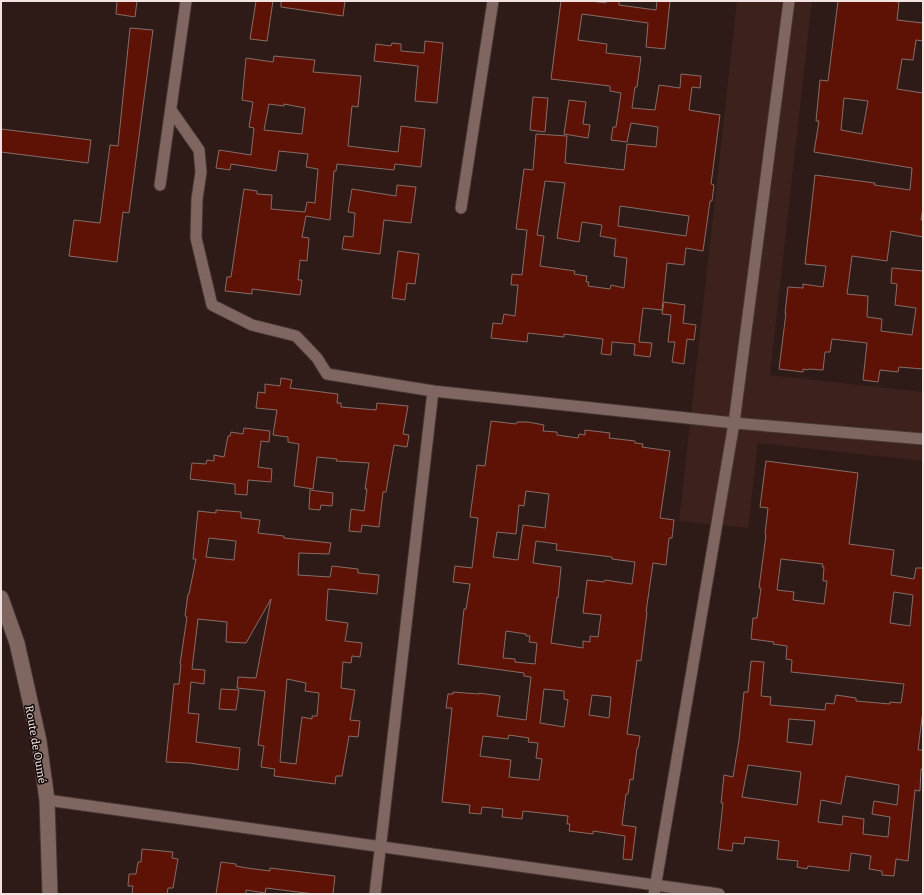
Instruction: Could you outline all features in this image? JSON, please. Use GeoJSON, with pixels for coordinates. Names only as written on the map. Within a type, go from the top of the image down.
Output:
{"type":"FeatureCollection","features":[{"type":"Feature","properties":{"kind":"main road","name":"Route de Oumé"},"geometry":{"type":"LineString","coordinates":[[1,598],[17,643],[39,742],[47,800],[50,894]]}},
{"type":"Feature","properties":{"kind":"street"},"geometry":{"type":"LineString","coordinates":[[160,185],[186,1]]}},
{"type":"Feature","properties":{"kind":"street"},"geometry":{"type":"LineString","coordinates":[[461,208],[493,1]]}},
{"type":"Feature","properties":{"kind":"street"},"geometry":{"type":"LineString","coordinates":[[655,890],[734,423],[789,1]]}},
{"type":"Feature","properties":{"kind":"street"},"geometry":{"type":"LineString","coordinates":[[171,110],[199,150],[201,172],[197,199],[196,238],[212,304],[252,325],[296,336],[317,358],[327,374],[433,391],[734,423],[923,439]]}},
{"type":"Feature","properties":{"kind":"street"},"geometry":{"type":"LineString","coordinates":[[375,894],[433,391]]}},
{"type":"Feature","properties":{"kind":"street"},"geometry":{"type":"LineString","coordinates":[[47,800],[381,847],[655,890],[719,894]]}},
{"type":"Feature","properties":{"kind":"shaded area"},"geometry":{"type":"Polygon","coordinates":[[[737,1],[812,1],[770,375],[923,392],[923,461],[758,443],[748,528],[679,521],[737,1]]]}},
{"type":"Feature","properties":{"kind":"building"},"geometry":{"type":"Polygon","coordinates":[[[117,1],[137,1],[135,17],[116,14],[117,1]]]}},
{"type":"Feature","properties":{"kind":"building"},"geometry":{"type":"Polygon","coordinates":[[[256,1],[273,1],[267,41],[250,39],[256,1]]]}},
{"type":"Feature","properties":{"kind":"building"},"geometry":{"type":"Polygon","coordinates":[[[281,1],[345,1],[343,16],[281,7],[281,1]]]}},
{"type":"Feature","properties":{"kind":"building"},"geometry":{"type":"Polygon","coordinates":[[[561,1],[591,1],[606,3],[606,1],[619,1],[619,5],[656,10],[657,1],[670,1],[665,49],[646,47],[648,23],[582,14],[578,40],[607,44],[606,53],[641,57],[637,87],[635,87],[632,108],[655,110],[659,85],[680,88],[681,74],[701,76],[700,88],[692,87],[689,110],[720,115],[711,184],[714,185],[712,201],[710,201],[703,251],[686,248],[684,265],[667,263],[662,310],[643,308],[639,342],[652,343],[650,357],[634,355],[635,344],[612,342],[611,355],[601,354],[603,339],[564,334],[564,337],[528,333],[527,342],[491,338],[493,323],[502,324],[504,314],[515,316],[518,285],[511,285],[512,274],[522,275],[527,230],[516,229],[524,169],[533,170],[536,134],[567,136],[565,163],[624,170],[627,144],[656,147],[658,127],[631,123],[627,142],[611,140],[613,127],[616,127],[621,93],[610,91],[610,86],[551,79],[561,1]],[[545,181],[537,235],[544,236],[540,266],[575,271],[574,274],[587,276],[586,282],[589,282],[588,286],[610,289],[611,285],[624,288],[627,258],[614,256],[616,239],[600,236],[602,225],[582,222],[579,242],[557,238],[565,183],[545,181]],[[620,206],[618,226],[686,236],[689,216],[620,206]]]}},
{"type":"Feature","properties":{"kind":"building"},"geometry":{"type":"Polygon","coordinates":[[[838,1],[899,2],[897,20],[923,23],[923,41],[916,40],[913,60],[902,59],[897,89],[923,93],[923,207],[921,220],[923,220],[923,237],[891,231],[887,261],[852,256],[847,294],[868,296],[867,317],[882,319],[881,331],[912,335],[916,308],[895,305],[897,284],[891,283],[892,268],[923,271],[923,369],[899,367],[898,372],[880,370],[878,382],[863,380],[867,343],[832,339],[830,352],[825,352],[823,370],[803,369],[803,372],[779,369],[788,287],[803,288],[803,284],[823,287],[826,266],[805,264],[815,175],[875,183],[874,185],[910,190],[912,168],[814,152],[819,121],[816,121],[820,80],[828,81],[838,1]],[[844,98],[841,130],[862,134],[868,101],[844,98]]]}},
{"type":"Feature","properties":{"kind":"building"},"geometry":{"type":"Polygon","coordinates":[[[130,28],[153,30],[129,213],[123,212],[117,262],[69,256],[74,220],[100,223],[110,145],[118,146],[130,28]]]}},
{"type":"Feature","properties":{"kind":"building"},"geometry":{"type":"Polygon","coordinates":[[[425,41],[443,43],[437,103],[415,101],[418,66],[374,61],[376,44],[391,46],[392,43],[401,44],[401,51],[424,53],[425,41]]]}},
{"type":"Feature","properties":{"kind":"building"},"geometry":{"type":"Polygon","coordinates":[[[274,56],[315,60],[313,72],[361,76],[358,107],[352,106],[348,146],[398,152],[401,126],[425,129],[421,167],[395,164],[394,170],[337,164],[336,171],[334,171],[330,220],[306,216],[302,237],[309,238],[307,261],[300,260],[298,280],[302,280],[300,295],[252,289],[252,294],[225,291],[227,277],[231,277],[244,189],[257,191],[257,194],[272,195],[271,209],[305,212],[307,202],[315,203],[318,169],[306,167],[308,154],[279,151],[276,171],[231,164],[230,170],[216,168],[219,150],[251,155],[254,128],[249,127],[253,102],[242,100],[246,58],[273,62],[274,56]],[[269,104],[264,130],[302,134],[305,108],[284,104],[284,106],[269,104]]]}},
{"type":"Feature","properties":{"kind":"building"},"geometry":{"type":"Polygon","coordinates":[[[533,97],[548,98],[545,132],[530,130],[533,97]]]}},
{"type":"Feature","properties":{"kind":"building"},"geometry":{"type":"Polygon","coordinates":[[[569,100],[586,102],[583,124],[590,125],[588,138],[564,134],[569,100]]]}},
{"type":"Feature","properties":{"kind":"building"},"geometry":{"type":"Polygon","coordinates":[[[1,129],[91,140],[88,163],[1,152],[1,129]]]}},
{"type":"Feature","properties":{"kind":"building"},"geometry":{"type":"Polygon","coordinates":[[[397,185],[416,187],[411,223],[384,220],[380,254],[342,249],[344,236],[353,237],[355,213],[348,212],[352,189],[396,196],[397,185]]]}},
{"type":"Feature","properties":{"kind":"building"},"geometry":{"type":"Polygon","coordinates":[[[398,251],[419,254],[415,284],[407,283],[405,300],[392,298],[398,251]]]}},
{"type":"Feature","properties":{"kind":"building"},"geometry":{"type":"Polygon","coordinates":[[[664,302],[685,305],[683,323],[696,325],[694,340],[687,339],[684,364],[672,362],[675,342],[668,342],[671,315],[662,314],[664,302]]]}},
{"type":"Feature","properties":{"kind":"building"},"geometry":{"type":"Polygon","coordinates":[[[281,378],[292,380],[290,388],[338,394],[337,403],[341,403],[341,407],[376,410],[377,403],[408,406],[403,434],[409,435],[407,447],[394,445],[386,492],[383,492],[379,527],[362,525],[361,532],[349,531],[351,509],[364,511],[367,489],[365,489],[369,463],[336,461],[337,459],[317,457],[313,489],[294,486],[299,444],[288,442],[288,437],[273,435],[277,410],[256,408],[258,392],[265,393],[265,384],[280,386],[281,378]]]}},
{"type":"Feature","properties":{"kind":"building"},"geometry":{"type":"Polygon","coordinates":[[[491,421],[516,424],[517,422],[528,422],[544,425],[543,431],[557,432],[557,435],[578,438],[579,434],[585,435],[585,430],[610,433],[609,438],[635,441],[635,443],[643,444],[642,447],[670,451],[660,518],[674,520],[672,538],[669,538],[666,565],[653,563],[641,661],[637,660],[627,734],[640,736],[633,780],[630,779],[628,794],[626,794],[622,825],[636,827],[632,860],[623,859],[625,836],[593,831],[593,834],[569,831],[570,824],[567,824],[568,816],[523,811],[522,819],[502,817],[503,809],[482,807],[481,814],[469,813],[470,805],[442,802],[452,708],[446,708],[448,694],[453,694],[453,692],[479,693],[500,696],[497,716],[526,720],[531,677],[524,676],[524,673],[458,664],[464,609],[466,609],[470,584],[453,582],[455,566],[472,568],[478,518],[470,517],[477,465],[485,466],[491,421]],[[526,491],[524,506],[519,505],[516,534],[497,532],[493,557],[518,560],[523,525],[545,528],[549,494],[526,491]],[[536,541],[533,563],[561,567],[551,643],[583,648],[583,641],[590,642],[590,636],[598,637],[601,615],[583,613],[587,580],[604,582],[605,580],[632,584],[635,562],[612,559],[612,557],[556,550],[557,544],[536,541]],[[506,631],[503,658],[515,659],[515,662],[535,664],[537,643],[529,642],[530,636],[526,636],[526,634],[506,631]],[[544,689],[540,723],[564,727],[568,700],[564,699],[564,691],[544,689]],[[592,695],[589,715],[609,718],[611,697],[592,695]],[[509,735],[508,739],[483,736],[480,756],[511,760],[509,777],[539,780],[542,759],[536,758],[538,743],[528,742],[529,738],[509,735]]]}},
{"type":"Feature","properties":{"kind":"building"},"geometry":{"type":"Polygon","coordinates":[[[244,428],[270,431],[269,442],[261,441],[258,467],[272,469],[271,482],[248,480],[247,495],[235,494],[235,484],[190,479],[192,463],[206,464],[207,460],[214,461],[214,455],[224,457],[228,436],[230,436],[231,432],[243,434],[244,428]]]}},
{"type":"Feature","properties":{"kind":"building"},"geometry":{"type":"Polygon","coordinates":[[[766,461],[858,473],[849,544],[894,550],[891,575],[914,579],[916,568],[923,568],[923,710],[918,750],[923,750],[923,769],[921,769],[920,791],[915,790],[908,861],[896,859],[894,876],[882,875],[882,871],[869,869],[871,856],[851,853],[849,871],[808,866],[807,869],[797,867],[798,861],[777,859],[779,841],[745,837],[744,844],[733,843],[732,851],[718,849],[723,803],[721,803],[724,775],[733,777],[739,740],[744,692],[748,692],[751,661],[764,662],[761,696],[771,697],[770,705],[825,710],[826,703],[834,704],[836,695],[856,698],[856,701],[890,704],[890,702],[901,703],[904,684],[791,672],[792,660],[786,659],[787,646],[773,644],[774,642],[751,639],[753,618],[757,618],[761,588],[759,588],[768,508],[760,507],[766,461]],[[781,559],[777,590],[794,592],[793,600],[824,604],[827,581],[823,581],[823,564],[781,559]],[[894,592],[890,623],[910,626],[913,595],[894,592]],[[789,719],[787,742],[812,745],[815,721],[789,719]],[[748,765],[742,797],[797,805],[801,772],[748,765]],[[846,776],[841,804],[821,800],[818,822],[842,825],[843,816],[864,819],[863,834],[888,837],[890,817],[872,814],[874,801],[897,805],[899,785],[846,776]]]}},
{"type":"Feature","properties":{"kind":"building"},"geometry":{"type":"Polygon","coordinates":[[[310,490],[333,493],[332,506],[321,505],[320,510],[309,509],[310,490]]]}},
{"type":"Feature","properties":{"kind":"building"},"geometry":{"type":"Polygon","coordinates":[[[216,510],[241,512],[241,518],[260,520],[258,533],[284,536],[284,538],[331,543],[329,554],[299,553],[298,575],[330,577],[332,566],[358,569],[358,573],[379,575],[377,594],[328,589],[326,620],[348,623],[345,641],[362,643],[360,657],[352,656],[351,663],[343,662],[341,688],[355,690],[350,720],[360,721],[358,737],[349,736],[342,776],[336,776],[335,784],[274,776],[275,769],[261,767],[264,746],[258,745],[265,691],[237,688],[238,677],[256,678],[271,599],[246,643],[226,642],[227,622],[198,619],[192,669],[205,670],[204,684],[191,682],[188,713],[199,714],[196,742],[240,748],[238,770],[189,763],[166,762],[174,684],[179,684],[180,664],[187,617],[185,616],[188,594],[196,559],[193,559],[198,511],[216,513],[216,510]],[[209,538],[206,557],[234,560],[236,541],[209,538]],[[287,679],[280,762],[296,764],[302,717],[312,719],[312,716],[317,716],[319,693],[305,691],[306,683],[287,679]]]}},
{"type":"Feature","properties":{"kind":"building"},"geometry":{"type":"Polygon","coordinates":[[[221,689],[239,690],[236,710],[219,709],[221,689]]]}},
{"type":"Feature","properties":{"kind":"building"},"geometry":{"type":"Polygon","coordinates":[[[142,849],[173,852],[172,858],[178,859],[173,888],[168,888],[167,894],[132,894],[133,886],[128,886],[129,874],[136,874],[138,862],[141,862],[142,849]]]}},
{"type":"Feature","properties":{"kind":"building"},"geometry":{"type":"Polygon","coordinates":[[[221,862],[236,864],[236,866],[270,871],[270,868],[335,876],[333,894],[314,894],[266,888],[265,893],[246,890],[246,894],[216,894],[221,862]]]}}]}
